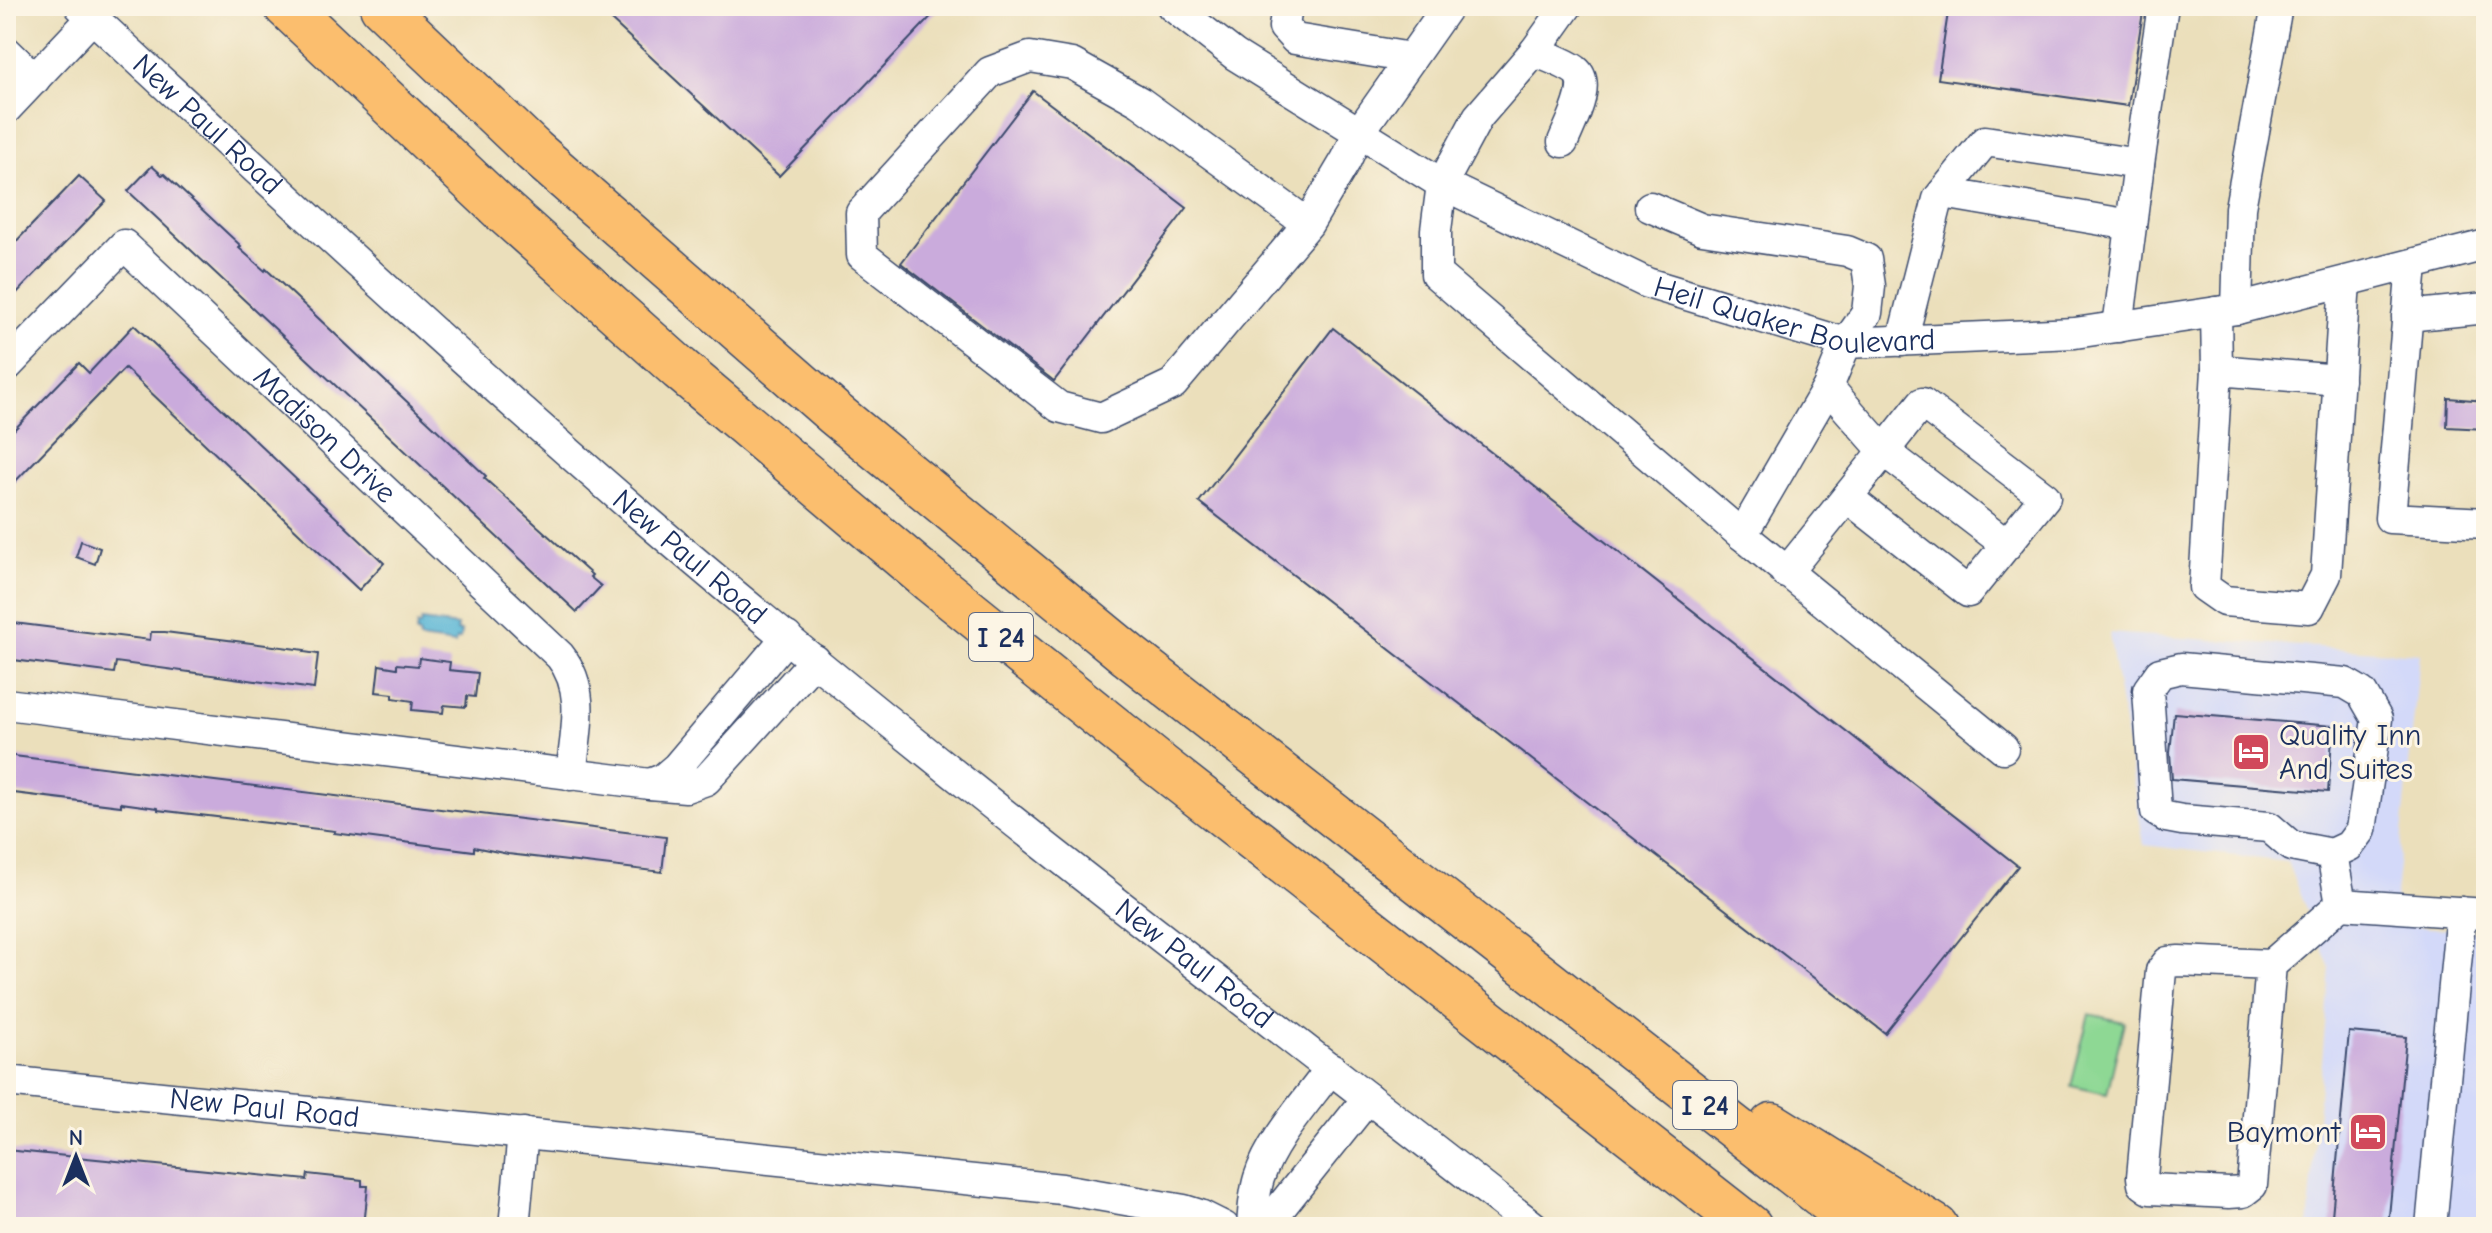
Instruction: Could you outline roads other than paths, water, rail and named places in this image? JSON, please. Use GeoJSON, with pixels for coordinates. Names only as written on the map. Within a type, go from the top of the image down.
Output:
{"type":"FeatureCollection","features":[{"type":"Feature","properties":{"kind":"highway","name":"I 24"},"geometry":{"type":"LineString","coordinates":[[286,6],[500,208],[668,359],[919,571],[1162,767],[1750,1227]]}},
{"type":"Feature","properties":{"kind":"highway","name":"I 24"},"geometry":{"type":"LineString","coordinates":[[382,6],[534,151],[834,413],[1128,655],[1862,1227]]}},
{"type":"Feature","properties":{"kind":"highway"},"geometry":{"type":"LineString","coordinates":[[1547,982],[1936,1227]]}},
{"type":"Feature","properties":{"kind":"street","name":"Heil Quaker Boulevard"},"geometry":{"type":"LineString","coordinates":[[1172,6],[1235,55],[1442,184],[1647,283],[1846,343],[2075,333],[2226,311],[2486,245]]}},
{"type":"Feature","properties":{"kind":"street"},"geometry":{"type":"LineString","coordinates":[[1287,6],[1284,27],[1295,39],[1411,58]]}},
{"type":"Feature","properties":{"kind":"street"},"geometry":{"type":"LineString","coordinates":[[1308,224],[1140,102],[1072,64],[1030,57],[990,72],[861,213],[862,255],[1059,407],[1101,418],[1173,384],[1308,224],[1358,134],[1448,6]]}},
{"type":"Feature","properties":{"kind":"street"},"geometry":{"type":"LineString","coordinates":[[1567,6],[1535,51],[1478,117],[1442,184],[1436,230],[1436,274],[1786,573],[2003,748]]}},
{"type":"Feature","properties":{"kind":"street"},"geometry":{"type":"LineString","coordinates":[[2118,327],[2163,6]]}},
{"type":"Feature","properties":{"kind":"street"},"geometry":{"type":"LineString","coordinates":[[2277,6],[2240,208],[2217,370],[2204,587],[2224,601],[2309,608],[2326,575],[2345,282]]}},
{"type":"Feature","properties":{"kind":"street"},"geometry":{"type":"LineString","coordinates":[[6,109],[35,79],[86,12]]}},
{"type":"Feature","properties":{"kind":"street","name":"New Paul Road"},"geometry":{"type":"LineString","coordinates":[[86,12],[463,360],[638,513],[970,789],[1534,1227]]}},
{"type":"Feature","properties":{"kind":"street"},"geometry":{"type":"LineString","coordinates":[[6,51],[35,79]]}},
{"type":"Feature","properties":{"kind":"street"},"geometry":{"type":"LineString","coordinates":[[1535,51],[1577,71],[1583,84],[1563,142]]}},
{"type":"Feature","properties":{"kind":"street"},"geometry":{"type":"LineString","coordinates":[[1902,341],[1938,199],[1985,141],[2139,164]]}},
{"type":"Feature","properties":{"kind":"street"},"geometry":{"type":"LineString","coordinates":[[1943,193],[2131,225]]}},
{"type":"Feature","properties":{"kind":"street"},"geometry":{"type":"LineString","coordinates":[[1650,207],[1702,229],[1847,251],[1866,259],[1870,286],[1867,313],[1846,343],[1828,387],[1742,535]]}},
{"type":"Feature","properties":{"kind":"street","name":"Madison Drive"},"geometry":{"type":"LineString","coordinates":[[6,367],[124,245],[560,656],[573,676],[577,691],[571,775]]}},
{"type":"Feature","properties":{"kind":"street"},"geometry":{"type":"LineString","coordinates":[[2412,265],[2390,518],[2486,523]]}},
{"type":"Feature","properties":{"kind":"street"},"geometry":{"type":"LineString","coordinates":[[2407,316],[2486,308]]}},
{"type":"Feature","properties":{"kind":"street"},"geometry":{"type":"LineString","coordinates":[[2217,370],[2339,380]]}},
{"type":"Feature","properties":{"kind":"street"},"geometry":{"type":"LineString","coordinates":[[1828,387],[1884,451],[2007,545]]}},
{"type":"Feature","properties":{"kind":"street"},"geometry":{"type":"LineString","coordinates":[[1786,573],[1922,403],[2045,497],[1968,592],[1847,497]]}},
{"type":"Feature","properties":{"kind":"street"},"geometry":{"type":"LineString","coordinates":[[650,784],[663,779],[677,767],[787,637]]}},
{"type":"Feature","properties":{"kind":"street"},"geometry":{"type":"LineString","coordinates":[[6,704],[670,788],[686,787],[706,780],[815,660]]}},
{"type":"Feature","properties":{"kind":"street"},"geometry":{"type":"LineString","coordinates":[[2181,668],[2345,683],[2362,693],[2377,719],[2361,830],[2349,846],[2332,854],[2291,846],[2269,827],[2182,820],[2156,811],[2148,690],[2160,673],[2181,668]]}},
{"type":"Feature","properties":{"kind":"street"},"geometry":{"type":"LineString","coordinates":[[728,708],[753,729]]}},
{"type":"Feature","properties":{"kind":"street"},"geometry":{"type":"LineString","coordinates":[[2332,854],[2341,904]]}},
{"type":"Feature","properties":{"kind":"street"},"geometry":{"type":"LineString","coordinates":[[2271,965],[2252,1185],[2243,1192],[2229,1193],[2150,1189],[2143,1184],[2161,971],[2168,962],[2271,965],[2341,904],[2474,913],[2431,1227]]}},
{"type":"Feature","properties":{"kind":"street"},"geometry":{"type":"LineString","coordinates":[[1252,1227],[1255,1194],[1264,1166],[1331,1068]]}},
{"type":"Feature","properties":{"kind":"street","name":"New Paul Road"},"geometry":{"type":"LineString","coordinates":[[6,1081],[1062,1189],[1184,1210],[1224,1227]]}},
{"type":"Feature","properties":{"kind":"street"},"geometry":{"type":"LineString","coordinates":[[1265,1227],[1368,1098]]}},
{"type":"Feature","properties":{"kind":"street"},"geometry":{"type":"LineString","coordinates":[[514,1227],[523,1133]]}},
{"type":"Feature","properties":{"kind":"water"},"geometry":{"type":"Polygon","coordinates":[[[421,621],[458,626],[460,639],[456,639],[455,644],[419,639],[416,633],[421,621]]]}},
{"type":"Feature","properties":{"kind":"place","name":"Quality Inn And Suites"},"geometry":{"type":"Point","coordinates":[2251,752]}},
{"type":"Feature","properties":{"kind":"place","name":"Baymont"},"geometry":{"type":"Point","coordinates":[2368,1132]}}]}
